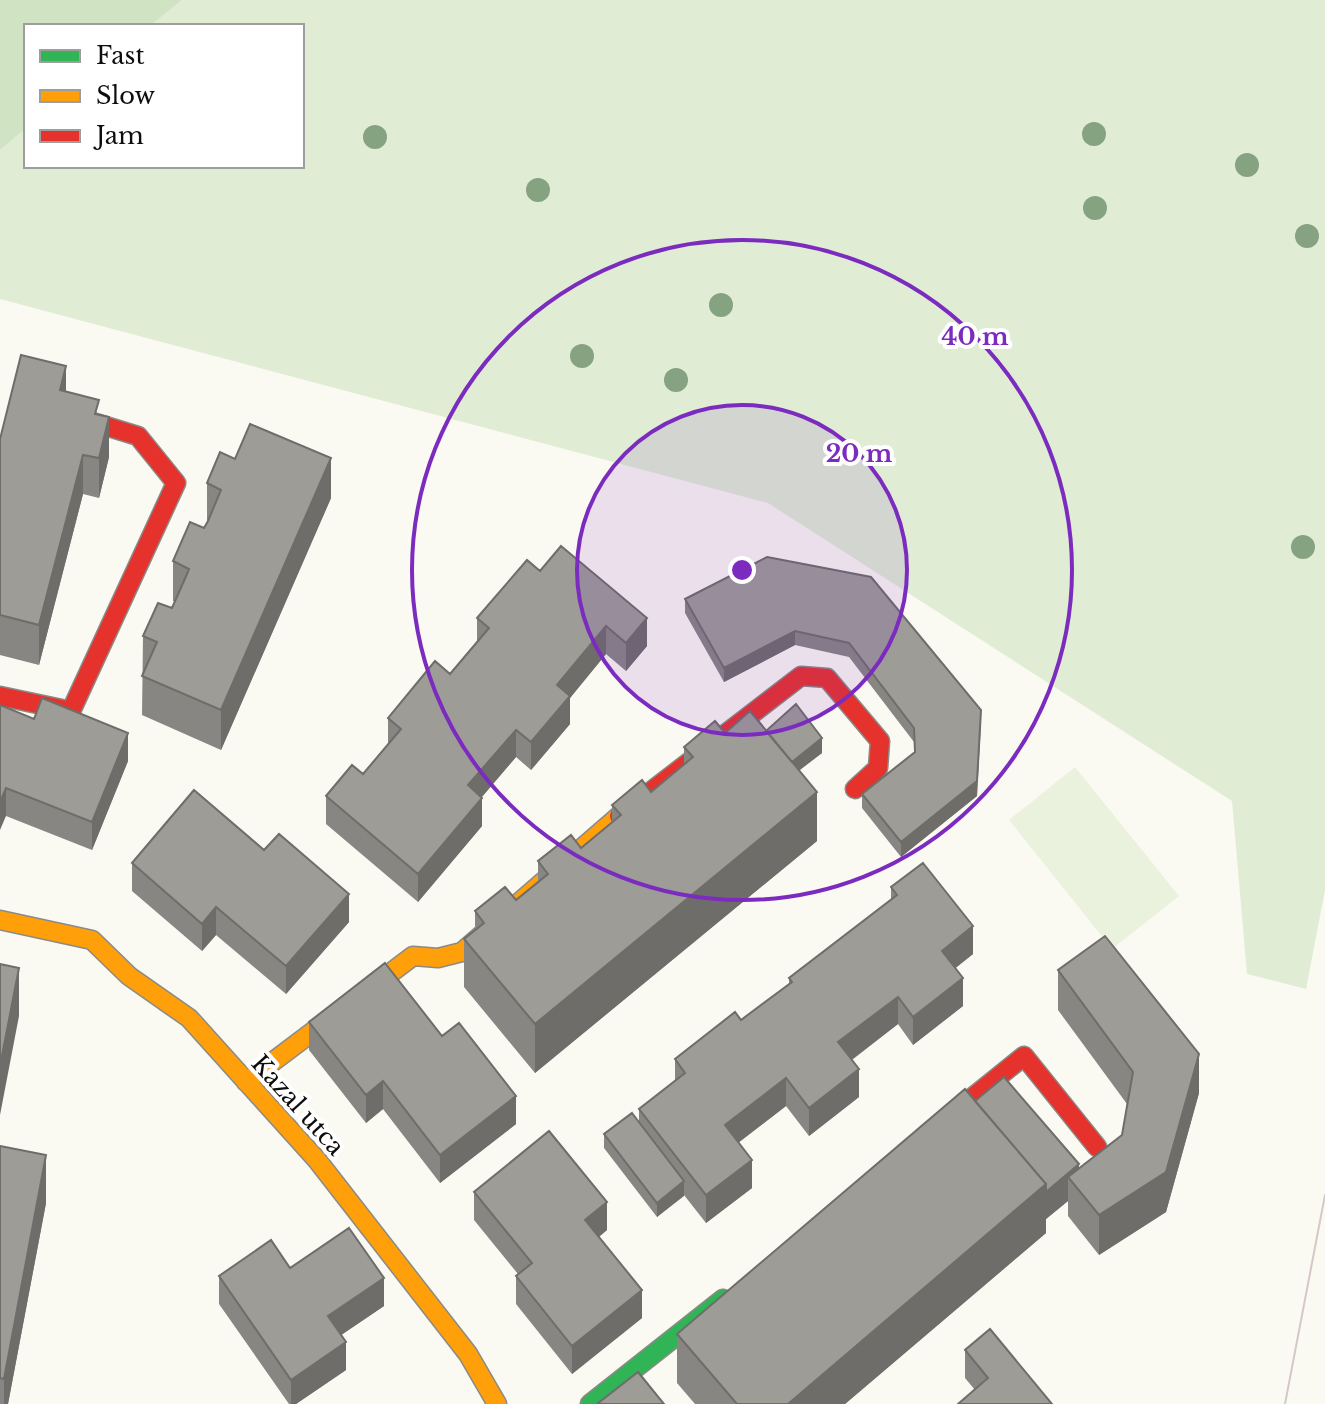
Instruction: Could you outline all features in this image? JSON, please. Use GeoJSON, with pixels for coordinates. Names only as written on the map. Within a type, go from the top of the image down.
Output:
{"type":"FeatureCollection","features":[{"type":"Feature","properties":{"kind":"street"},"geometry":{"type":"LineString","coordinates":[[0,696],[71,711],[176,483],[138,436],[86,420]]}},
{"type":"Feature","properties":{"kind":"street"},"geometry":{"type":"LineString","coordinates":[[246,1082],[413,956],[438,958],[462,952],[542,886],[597,833],[801,676],[827,678],[880,741],[878,768],[855,789]]}},
{"type":"Feature","properties":{"kind":"street","name":"Kazal utca"},"geometry":{"type":"LineString","coordinates":[[0,920],[92,940],[129,976],[189,1018],[317,1160],[468,1354],[497,1404]]}},
{"type":"Feature","properties":{"kind":"street"},"geometry":{"type":"LineString","coordinates":[[916,1143],[1024,1056],[1097,1147]]}},
{"type":"Feature","properties":{"kind":"street"},"geometry":{"type":"LineString","coordinates":[[590,1404],[736,1289]]}},
{"type":"Feature","properties":{"kind":"green space"},"geometry":{"type":"Polygon","coordinates":[[[0,0],[182,0],[152,24],[24,24],[24,130],[0,150],[0,0]]]}},
{"type":"Feature","properties":{"kind":"green space"},"geometry":{"type":"Polygon","coordinates":[[[182,0],[1325,0],[1325,890],[1306,989],[1247,974],[1232,801],[768,503],[0,299],[0,150],[24,130],[24,168],[304,168],[304,24],[152,24],[182,0]]]}},
{"type":"Feature","properties":{"kind":"green space"},"geometry":{"type":"Polygon","coordinates":[[[1075,767],[1179,896],[1112,949],[1009,820],[1075,767]]]}},
{"type":"Feature","properties":{"kind":"building"},"geometry":{"type":"Polygon","coordinates":[[[21,355],[66,366],[60,390],[99,400],[95,414],[109,417],[99,458],[83,455],[39,625],[0,615],[0,439],[21,355]]]}},
{"type":"Feature","properties":{"kind":"building"},"geometry":{"type":"Polygon","coordinates":[[[250,424],[331,458],[221,710],[142,676],[157,642],[143,636],[158,603],[172,608],[187,574],[189,569],[173,561],[190,522],[204,528],[208,521],[221,490],[207,483],[220,452],[235,459],[250,424]]]}},
{"type":"Feature","properties":{"kind":"building"},"geometry":{"type":"Polygon","coordinates":[[[561,546],[647,618],[626,643],[606,626],[557,685],[570,696],[531,742],[516,730],[468,785],[482,798],[418,874],[326,796],[352,765],[363,774],[401,729],[388,718],[435,661],[450,674],[489,628],[477,618],[527,560],[540,571],[561,546]]]}},
{"type":"Feature","properties":{"kind":"building"},"geometry":{"type":"Polygon","coordinates":[[[767,557],[871,577],[981,710],[977,781],[901,842],[862,794],[915,752],[914,728],[849,643],[795,631],[724,668],[685,599],[767,557]]]}},
{"type":"Feature","properties":{"kind":"building"},"geometry":{"type":"Polygon","coordinates":[[[42,698],[128,733],[92,822],[6,788],[0,802],[0,705],[34,719],[42,698]]]}},
{"type":"Feature","properties":{"kind":"building"},"geometry":{"type":"Polygon","coordinates":[[[796,704],[822,738],[792,762],[766,731],[796,704]]]}},
{"type":"Feature","properties":{"kind":"building"},"geometry":{"type":"Polygon","coordinates":[[[750,711],[817,792],[535,1024],[464,939],[484,923],[475,911],[505,887],[516,900],[548,874],[538,861],[571,835],[581,848],[621,815],[612,805],[642,780],[651,792],[693,757],[684,747],[715,721],[725,733],[750,711]]]}},
{"type":"Feature","properties":{"kind":"building"},"geometry":{"type":"Polygon","coordinates":[[[194,790],[264,850],[279,834],[349,894],[286,966],[216,907],[202,924],[132,863],[194,790]]]}},
{"type":"Feature","properties":{"kind":"building"},"geometry":{"type":"Polygon","coordinates":[[[923,863],[973,926],[942,951],[963,978],[913,1017],[898,997],[838,1042],[859,1069],[809,1108],[786,1078],[725,1125],[752,1160],[706,1195],[639,1109],[685,1073],[675,1059],[735,1012],[741,1020],[792,982],[789,978],[897,895],[891,887],[923,863]]]}},
{"type":"Feature","properties":{"kind":"building"},"geometry":{"type":"Polygon","coordinates":[[[1105,936],[1199,1054],[1166,1172],[1099,1215],[1068,1177],[1122,1135],[1133,1072],[1058,970],[1105,936]]]}},
{"type":"Feature","properties":{"kind":"building"},"geometry":{"type":"Polygon","coordinates":[[[385,963],[442,1036],[459,1023],[516,1096],[440,1155],[383,1081],[366,1095],[309,1022],[385,963]]]}},
{"type":"Feature","properties":{"kind":"building"},"geometry":{"type":"Polygon","coordinates":[[[0,964],[19,968],[0,1066],[0,964]]]}},
{"type":"Feature","properties":{"kind":"building"},"geometry":{"type":"Polygon","coordinates":[[[1004,1077],[1079,1164],[1046,1192],[1046,1184],[975,1101],[1004,1077]]]}},
{"type":"Feature","properties":{"kind":"building"},"geometry":{"type":"Polygon","coordinates":[[[965,1089],[1046,1184],[788,1404],[737,1404],[677,1334],[965,1089]]]}},
{"type":"Feature","properties":{"kind":"building"},"geometry":{"type":"Polygon","coordinates":[[[632,1113],[684,1181],[657,1203],[604,1134],[632,1113]]]}},
{"type":"Feature","properties":{"kind":"building"},"geometry":{"type":"Polygon","coordinates":[[[549,1131],[607,1202],[585,1220],[642,1290],[572,1346],[516,1276],[532,1263],[474,1192],[549,1131]]]}},
{"type":"Feature","properties":{"kind":"building"},"geometry":{"type":"Polygon","coordinates":[[[0,1146],[46,1155],[4,1379],[0,1378],[0,1146]]]}},
{"type":"Feature","properties":{"kind":"building"},"geometry":{"type":"Polygon","coordinates":[[[349,1228],[384,1278],[328,1316],[346,1342],[291,1380],[219,1276],[271,1240],[290,1268],[349,1228]]]}},
{"type":"Feature","properties":{"kind":"building"},"geometry":{"type":"Polygon","coordinates":[[[990,1329],[1052,1404],[958,1404],[988,1378],[965,1350],[990,1329]]]}},
{"type":"Feature","properties":{"kind":"building"},"geometry":{"type":"Polygon","coordinates":[[[638,1372],[664,1404],[597,1404],[638,1372]]]}},
{"type":"Feature","properties":{"kind":"tram line"},"geometry":{"type":"LineString","coordinates":[[1285,1404],[1325,1195]]}},
{"type":"Feature","properties":{"kind":"traffic: fast"},"geometry":{"type":"LineString","coordinates":[[590,1404],[723,1299]]}},
{"type":"Feature","properties":{"kind":"traffic: slow"},"geometry":{"type":"LineString","coordinates":[[246,1082],[413,956],[438,958],[462,952],[619,816]]}},
{"type":"Feature","properties":{"kind":"traffic: slow"},"geometry":{"type":"LineString","coordinates":[[0,920],[92,940],[129,976],[189,1018],[317,1160],[468,1354],[497,1404]]}},
{"type":"Feature","properties":{"kind":"traffic: jam"},"geometry":{"type":"LineString","coordinates":[[0,696],[71,711],[176,483],[138,436],[86,420]]}},
{"type":"Feature","properties":{"kind":"traffic: jam"},"geometry":{"type":"LineString","coordinates":[[619,816],[801,676],[827,678],[880,741],[878,768],[855,789]]}},
{"type":"Feature","properties":{"kind":"traffic: jam"},"geometry":{"type":"LineString","coordinates":[[926,1135],[1024,1056],[1097,1147]]}}]}
